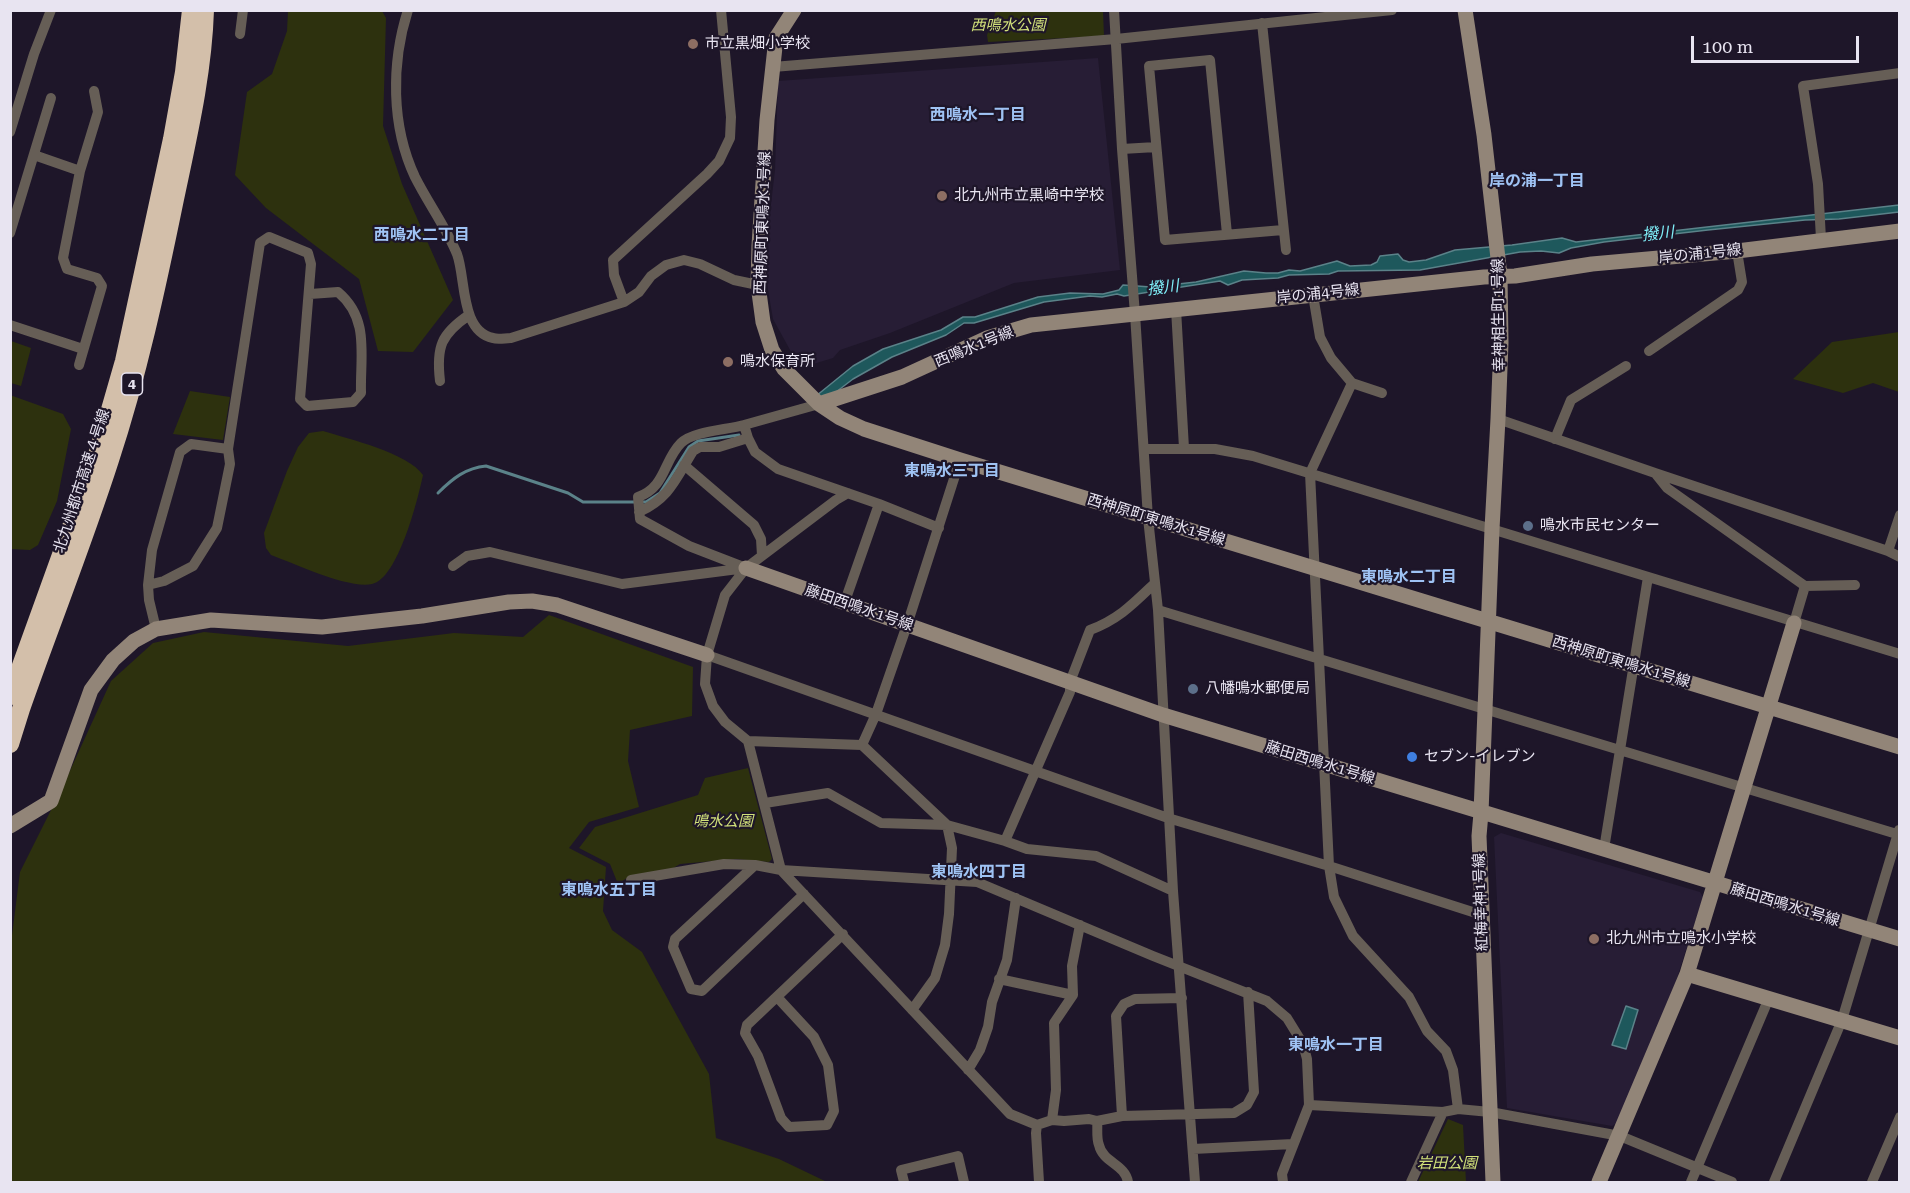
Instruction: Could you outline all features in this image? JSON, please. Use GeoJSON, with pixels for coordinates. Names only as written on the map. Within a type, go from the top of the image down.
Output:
{"type":"FeatureCollection","features":[{"type":"Feature","properties":{"kind":"highway","name":"北九州都市高速４号線"},"geometry":{"type":"LineString","coordinates":[[10,696],[97,455],[124,361],[172,139],[184,72],[191,10]]}},
{"type":"Feature","properties":{"kind":"highway","name":"北九州都市高速４号線"},"geometry":{"type":"LineString","coordinates":[[10,744],[107,468],[137,364],[187,142],[199,74],[205,10]]}},
{"type":"Feature","properties":{"kind":"street"},"geometry":{"type":"LineString","coordinates":[[10,132],[34,54],[51,10]]}},
{"type":"Feature","properties":{"kind":"street"},"geometry":{"type":"LineString","coordinates":[[240,34],[243,10]]}},
{"type":"Feature","properties":{"kind":"street"},"geometry":{"type":"LineString","coordinates":[[408,10],[401,34],[396,94],[400,132],[415,176],[458,256],[469,315],[478,330],[492,339],[511,338],[624,302],[639,292],[651,276],[666,264],[684,260],[700,264],[734,280],[758,285]]}},
{"type":"Feature","properties":{"kind":"street"},"geometry":{"type":"LineString","coordinates":[[624,302],[614,275],[613,260],[707,174],[719,160],[729,138],[731,117],[721,10]]}},
{"type":"Feature","properties":{"kind":"street","name":"西神原町東鳴水1号線"},"geometry":{"type":"LineString","coordinates":[[794,10],[776,38],[767,120],[758,285],[763,322],[772,350],[784,369],[819,404],[840,418],[864,429],[1899,747]]}},
{"type":"Feature","properties":{"kind":"street"},"geometry":{"type":"LineString","coordinates":[[1114,10],[1148,518],[1158,610],[1168,818],[1195,1182]]}},
{"type":"Feature","properties":{"kind":"street"},"geometry":{"type":"LineString","coordinates":[[773,67],[1116,39],[1262,23],[1291,15],[1392,10]]}},
{"type":"Feature","properties":{"kind":"street","name":"幸神相生町1号線"},"geometry":{"type":"LineString","coordinates":[[1468,12],[1500,276],[1501,343],[1491,529],[1489,622]]}},
{"type":"Feature","properties":{"kind":"street"},"geometry":{"type":"LineString","coordinates":[[1262,23],[1286,250]]}},
{"type":"Feature","properties":{"kind":"street"},"geometry":{"type":"LineString","coordinates":[[1227,234],[1210,60],[1149,66],[1165,240],[1283,230]]}},
{"type":"Feature","properties":{"kind":"street"},"geometry":{"type":"LineString","coordinates":[[1821,233],[1803,86],[1899,73]]}},
{"type":"Feature","properties":{"kind":"street"},"geometry":{"type":"LineString","coordinates":[[78,365],[102,286],[97,278],[67,269],[63,258],[80,171],[98,112],[94,91]]}},
{"type":"Feature","properties":{"kind":"street"},"geometry":{"type":"LineString","coordinates":[[10,233],[51,98]]}},
{"type":"Feature","properties":{"kind":"street"},"geometry":{"type":"LineString","coordinates":[[1122,149],[1156,147]]}},
{"type":"Feature","properties":{"kind":"street"},"geometry":{"type":"LineString","coordinates":[[34,155],[80,171]]}},
{"type":"Feature","properties":{"kind":"street","name":"岸の浦1号線"},"geometry":{"type":"LineString","coordinates":[[1500,276],[1515,276],[1592,264],[1737,251],[1821,233],[1899,231]]}},
{"type":"Feature","properties":{"kind":"street"},"geometry":{"type":"LineString","coordinates":[[148,585],[164,581],[192,566],[217,528],[230,464],[228,449],[260,243],[269,237],[308,253],[311,264],[300,399],[307,406],[353,402],[362,393],[362,329],[349,301],[338,292],[310,294]]}},
{"type":"Feature","properties":{"kind":"street"},"geometry":{"type":"LineString","coordinates":[[1649,351],[1738,290],[1742,282],[1737,251]]}},
{"type":"Feature","properties":{"kind":"street","name":"岸の浦4号線"},"geometry":{"type":"LineString","coordinates":[[1135,311],[1176,309],[1500,276]]}},
{"type":"Feature","properties":{"kind":"street"},"geometry":{"type":"LineString","coordinates":[[1313,295],[1320,337],[1331,358],[1352,383],[1382,393]]}},
{"type":"Feature","properties":{"kind":"street"},"geometry":{"type":"LineString","coordinates":[[1176,309],[1184,448]]}},
{"type":"Feature","properties":{"kind":"street","name":"西鳴水1号線"},"geometry":{"type":"LineString","coordinates":[[819,404],[902,377],[987,338],[1031,326],[1135,311]]}},
{"type":"Feature","properties":{"kind":"street"},"geometry":{"type":"LineString","coordinates":[[440,381],[437,361],[445,335],[469,315]]}},
{"type":"Feature","properties":{"kind":"street"},"geometry":{"type":"LineString","coordinates":[[10,325],[83,349]]}},
{"type":"Feature","properties":{"kind":"street"},"geometry":{"type":"LineString","coordinates":[[1555,439],[1571,400],[1626,366]]}},
{"type":"Feature","properties":{"kind":"street"},"geometry":{"type":"LineString","coordinates":[[1352,383],[1310,473],[1329,866],[1334,897],[1353,936],[1409,997],[1427,1031],[1446,1051],[1453,1070],[1458,1109]]}},
{"type":"Feature","properties":{"kind":"street"},"geometry":{"type":"LineString","coordinates":[[638,506],[656,486],[681,443],[694,435],[744,425],[819,404]]}},
{"type":"Feature","properties":{"kind":"street"},"geometry":{"type":"LineString","coordinates":[[1498,419],[1899,556]]}},
{"type":"Feature","properties":{"kind":"street"},"geometry":{"type":"LineString","coordinates":[[744,425],[755,452],[778,469],[879,504],[939,528]]}},
{"type":"Feature","properties":{"kind":"street"},"geometry":{"type":"LineString","coordinates":[[638,506],[655,505],[668,493],[693,451],[700,447],[719,447],[748,438]]}},
{"type":"Feature","properties":{"kind":"street"},"geometry":{"type":"LineString","coordinates":[[156,628],[148,585],[152,550],[180,452],[191,444],[228,449]]}},
{"type":"Feature","properties":{"kind":"street"},"geometry":{"type":"LineString","coordinates":[[1144,449],[1215,449],[1253,456],[1899,654]]}},
{"type":"Feature","properties":{"kind":"street"},"geometry":{"type":"LineString","coordinates":[[862,745],[876,714],[907,625],[960,459]]}},
{"type":"Feature","properties":{"kind":"street"},"geometry":{"type":"LineString","coordinates":[[684,465],[754,525],[761,539],[762,556]]}},
{"type":"Feature","properties":{"kind":"street"},"geometry":{"type":"LineString","coordinates":[[1655,473],[1667,488],[1805,586],[1855,585]]}},
{"type":"Feature","properties":{"kind":"street"},"geometry":{"type":"LineString","coordinates":[[848,493],[746,568],[725,595],[707,655],[705,684],[713,706],[725,722],[747,741],[781,870],[1010,1114],[1037,1125],[1052,1120],[1089,1119],[1097,1121],[1122,1116],[1234,1113],[1247,1105],[1254,1092],[1248,992]]}},
{"type":"Feature","properties":{"kind":"street"},"geometry":{"type":"LineString","coordinates":[[844,604],[879,504]]}},
{"type":"Feature","properties":{"kind":"street"},"geometry":{"type":"LineString","coordinates":[[638,506],[640,519],[649,525],[688,546],[746,568]]}},
{"type":"Feature","properties":{"kind":"street"},"geometry":{"type":"LineString","coordinates":[[1888,551],[1899,515]]}},
{"type":"Feature","properties":{"kind":"street"},"geometry":{"type":"LineString","coordinates":[[453,566],[467,556],[490,552],[622,584],[746,568]]}},
{"type":"Feature","properties":{"kind":"street","name":"藤田西鳴水1号線"},"geometry":{"type":"LineString","coordinates":[[746,568],[1163,715],[1899,939]]}},
{"type":"Feature","properties":{"kind":"street"},"geometry":{"type":"LineString","coordinates":[[1604,849],[1648,578]]}},
{"type":"Feature","properties":{"kind":"street"},"geometry":{"type":"LineString","coordinates":[[1005,840],[1070,692],[1070,682],[1090,630],[1109,623],[1155,583]]}},
{"type":"Feature","properties":{"kind":"street"},"geometry":{"type":"LineString","coordinates":[[1599,1182],[1687,974],[1805,586]]}},
{"type":"Feature","properties":{"kind":"street"},"geometry":{"type":"LineString","coordinates":[[10,826],[51,801],[91,690],[113,660],[134,641],[156,628],[211,620],[322,627],[422,616],[509,602],[532,601],[557,605],[707,655],[1168,818],[1482,915]]}},
{"type":"Feature","properties":{"kind":"street"},"geometry":{"type":"LineString","coordinates":[[1158,610],[1899,833],[1842,1020],[1774,1182]]}},
{"type":"Feature","properties":{"kind":"street","name":"紅梅幸神1号線"},"geometry":{"type":"LineString","coordinates":[[1489,622],[1479,836],[1493,1182]]}},
{"type":"Feature","properties":{"kind":"street"},"geometry":{"type":"LineString","coordinates":[[747,741],[862,745],[947,825],[952,848],[945,945],[935,978],[912,1010]]}},
{"type":"Feature","properties":{"kind":"street"},"geometry":{"type":"LineString","coordinates":[[765,803],[828,793],[881,823],[947,825],[1005,840],[1027,849],[1096,856],[1173,891]]}},
{"type":"Feature","properties":{"kind":"street"},"geometry":{"type":"LineString","coordinates":[[630,880],[724,864],[755,865],[781,870],[977,882],[1248,992],[1267,1001],[1287,1018],[1303,1044],[1306,1059],[1309,1105],[1282,1173],[1283,1182]]}},
{"type":"Feature","properties":{"kind":"street"},"geometry":{"type":"LineString","coordinates":[[755,865],[675,939],[673,947],[691,989],[702,991],[804,894]]}},
{"type":"Feature","properties":{"kind":"street"},"geometry":{"type":"LineString","coordinates":[[968,1070],[980,1050],[988,1027],[992,1002],[1007,960],[1016,898]]}},
{"type":"Feature","properties":{"kind":"street"},"geometry":{"type":"LineString","coordinates":[[1052,1120],[1056,1090],[1054,1023],[1072,995],[1072,966],[1080,925]]}},
{"type":"Feature","properties":{"kind":"street"},"geometry":{"type":"LineString","coordinates":[[777,998],[814,1037],[828,1065],[834,1111],[827,1125],[789,1126],[781,1118],[758,1056],[745,1034],[747,1025],[843,934]]}},
{"type":"Feature","properties":{"kind":"street"},"geometry":{"type":"LineString","coordinates":[[1687,974],[1899,1038]]}},
{"type":"Feature","properties":{"kind":"street"},"geometry":{"type":"LineString","coordinates":[[999,979],[1072,995]]}},
{"type":"Feature","properties":{"kind":"street"},"geometry":{"type":"LineString","coordinates":[[1122,1116],[1116,1016],[1124,1004],[1135,999],[1182,998]]}},
{"type":"Feature","properties":{"kind":"street"},"geometry":{"type":"LineString","coordinates":[[1691,1182],[1769,998]]}},
{"type":"Feature","properties":{"kind":"street"},"geometry":{"type":"LineString","coordinates":[[1309,1105],[1443,1112],[1458,1109],[1490,1112],[1620,1136],[1732,1182]]}},
{"type":"Feature","properties":{"kind":"street"},"geometry":{"type":"LineString","coordinates":[[1411,1182],[1443,1112]]}},
{"type":"Feature","properties":{"kind":"street"},"geometry":{"type":"LineString","coordinates":[[1872,1182],[1899,1117]]}},
{"type":"Feature","properties":{"kind":"street"},"geometry":{"type":"LineString","coordinates":[[1097,1121],[1098,1145],[1105,1158],[1120,1166],[1128,1182]]}},
{"type":"Feature","properties":{"kind":"street"},"geometry":{"type":"LineString","coordinates":[[1037,1125],[1039,1182]]}},
{"type":"Feature","properties":{"kind":"street"},"geometry":{"type":"LineString","coordinates":[[1193,1149],[1293,1144]]}},
{"type":"Feature","properties":{"kind":"street"},"geometry":{"type":"LineString","coordinates":[[904,1182],[901,1170],[958,1156],[964,1182]]}},
{"type":"Feature","properties":{"kind":"shaded area","name":"北九州市立黒崎中学校"},"geometry":{"type":"Polygon","coordinates":[[[1098,58],[1120,270],[1014,283],[890,333],[840,350],[833,358],[800,368],[773,319],[767,284],[769,221],[775,170],[778,81],[1098,58]]]}},
{"type":"Feature","properties":{"kind":"shaded area","name":"北九州市立鳴水小学校"},"geometry":{"type":"Polygon","coordinates":[[[1501,833],[1700,892],[1703,897],[1676,981],[1617,1123],[1612,1126],[1507,1108],[1494,837],[1501,833]]]}},
{"type":"Feature","properties":{"kind":"green space"},"geometry":{"type":"Polygon","coordinates":[[[288,11],[382,11],[386,18],[383,126],[402,184],[453,300],[413,352],[378,351],[359,279],[266,208],[235,175],[247,92],[272,74],[287,31],[288,11]]]}},
{"type":"Feature","properties":{"kind":"green space","name":"西鳴水公園"},"geometry":{"type":"Polygon","coordinates":[[[996,11],[1103,11],[1104,36],[988,42],[987,35],[996,11]]]}},
{"type":"Feature","properties":{"kind":"green space"},"geometry":{"type":"Polygon","coordinates":[[[1899,332],[1899,392],[1873,383],[1843,393],[1793,379],[1832,342],[1899,332]]]}},
{"type":"Feature","properties":{"kind":"green space"},"geometry":{"type":"Polygon","coordinates":[[[11,341],[31,348],[21,386],[11,383],[11,341]]]}},
{"type":"Feature","properties":{"kind":"green space"},"geometry":{"type":"Polygon","coordinates":[[[190,391],[230,397],[223,440],[173,434],[190,391]]]}},
{"type":"Feature","properties":{"kind":"green space"},"geometry":{"type":"Polygon","coordinates":[[[10,395],[63,414],[71,429],[57,501],[38,545],[30,550],[11,549],[10,395]]]}},
{"type":"Feature","properties":{"kind":"green space"},"geometry":{"type":"Polygon","coordinates":[[[323,431],[392,454],[405,460],[423,475],[412,519],[398,554],[381,579],[372,584],[350,583],[322,575],[271,555],[266,548],[264,533],[298,447],[309,433],[323,431]]]}},
{"type":"Feature","properties":{"kind":"green space"},"geometry":{"type":"Polygon","coordinates":[[[549,615],[693,667],[692,716],[630,730],[628,761],[639,807],[589,822],[569,848],[606,867],[603,911],[612,930],[642,952],[709,1074],[716,1138],[779,1159],[827,1182],[11,1182],[10,951],[20,872],[63,786],[111,681],[153,643],[204,632],[348,646],[454,633],[523,637],[549,615]]]}},
{"type":"Feature","properties":{"kind":"green space","name":"鳴水公園"},"geometry":{"type":"Polygon","coordinates":[[[748,768],[772,859],[769,862],[736,859],[680,864],[670,870],[630,876],[618,884],[610,864],[579,848],[595,827],[698,795],[705,778],[748,768]]]}},
{"type":"Feature","properties":{"kind":"green space","name":"岩田公園"},"geometry":{"type":"Polygon","coordinates":[[[1448,1119],[1463,1125],[1466,1182],[1418,1182],[1448,1119]]]}},
{"type":"Feature","properties":{"kind":"water","name":"撥川"},"geometry":{"type":"Polygon","coordinates":[[[1899,205],[1899,212],[1604,242],[1571,248],[1559,253],[1520,252],[1420,270],[1338,271],[1329,274],[1289,275],[1278,278],[1242,280],[1228,285],[1220,281],[1124,296],[1117,294],[1102,297],[1090,296],[1044,302],[974,323],[964,323],[946,335],[892,357],[853,379],[823,402],[816,396],[853,366],[883,349],[941,330],[963,317],[975,317],[1038,297],[1070,293],[1103,294],[1119,290],[1123,285],[1151,287],[1196,282],[1244,271],[1278,273],[1289,270],[1300,271],[1337,261],[1350,266],[1371,265],[1377,262],[1380,256],[1398,254],[1403,260],[1409,262],[1426,260],[1455,250],[1562,238],[1576,242],[1899,205]]]}},
{"type":"Feature","properties":{"kind":"water"},"geometry":{"type":"Polygon","coordinates":[[[1626,1006],[1638,1010],[1626,1049],[1612,1045],[1626,1006]]]}},
{"type":"Feature","properties":{"kind":"waterway"},"geometry":{"type":"LineString","coordinates":[[438,493],[460,475],[486,466],[568,493],[583,502],[646,502],[660,493],[689,447],[698,441],[739,435]]}},
{"type":"Feature","properties":{"kind":"place","name":"市立黒畑小学校"},"geometry":{"type":"Point","coordinates":[693,44]}},
{"type":"Feature","properties":{"kind":"place","name":"北九州市立黒崎中学校"},"geometry":{"type":"Point","coordinates":[942,196]}},
{"type":"Feature","properties":{"kind":"place","name":"鳴水保育所"},"geometry":{"type":"Point","coordinates":[728,362]}},
{"type":"Feature","properties":{"kind":"place","name":"鳴水市民センター"},"geometry":{"type":"Point","coordinates":[1528,526]}},
{"type":"Feature","properties":{"kind":"place","name":"八幡鳴水郵便局"},"geometry":{"type":"Point","coordinates":[1193,689]}},
{"type":"Feature","properties":{"kind":"place","name":"セブン-イレブン"},"geometry":{"type":"Point","coordinates":[1412,757]}},
{"type":"Feature","properties":{"kind":"place","name":"北九州市立鳴水小学校"},"geometry":{"type":"Point","coordinates":[1594,939]}},
{"type":"Feature","properties":{"kind":"district","name":"西鳴水一丁目"},"geometry":{"type":"Point","coordinates":[978,115]}},
{"type":"Feature","properties":{"kind":"district","name":"岸の浦一丁目"},"geometry":{"type":"Point","coordinates":[1537,181]}},
{"type":"Feature","properties":{"kind":"district","name":"西鳴水二丁目"},"geometry":{"type":"Point","coordinates":[422,235]}},
{"type":"Feature","properties":{"kind":"district","name":"東鳴水三丁目"},"geometry":{"type":"Point","coordinates":[952,471]}},
{"type":"Feature","properties":{"kind":"district","name":"東鳴水二丁目"},"geometry":{"type":"Point","coordinates":[1409,577]}},
{"type":"Feature","properties":{"kind":"district","name":"東鳴水四丁目"},"geometry":{"type":"Point","coordinates":[979,872]}},
{"type":"Feature","properties":{"kind":"district","name":"東鳴水五丁目"},"geometry":{"type":"Point","coordinates":[609,890]}},
{"type":"Feature","properties":{"kind":"district","name":"東鳴水一丁目"},"geometry":{"type":"Point","coordinates":[1336,1045]}}]}
